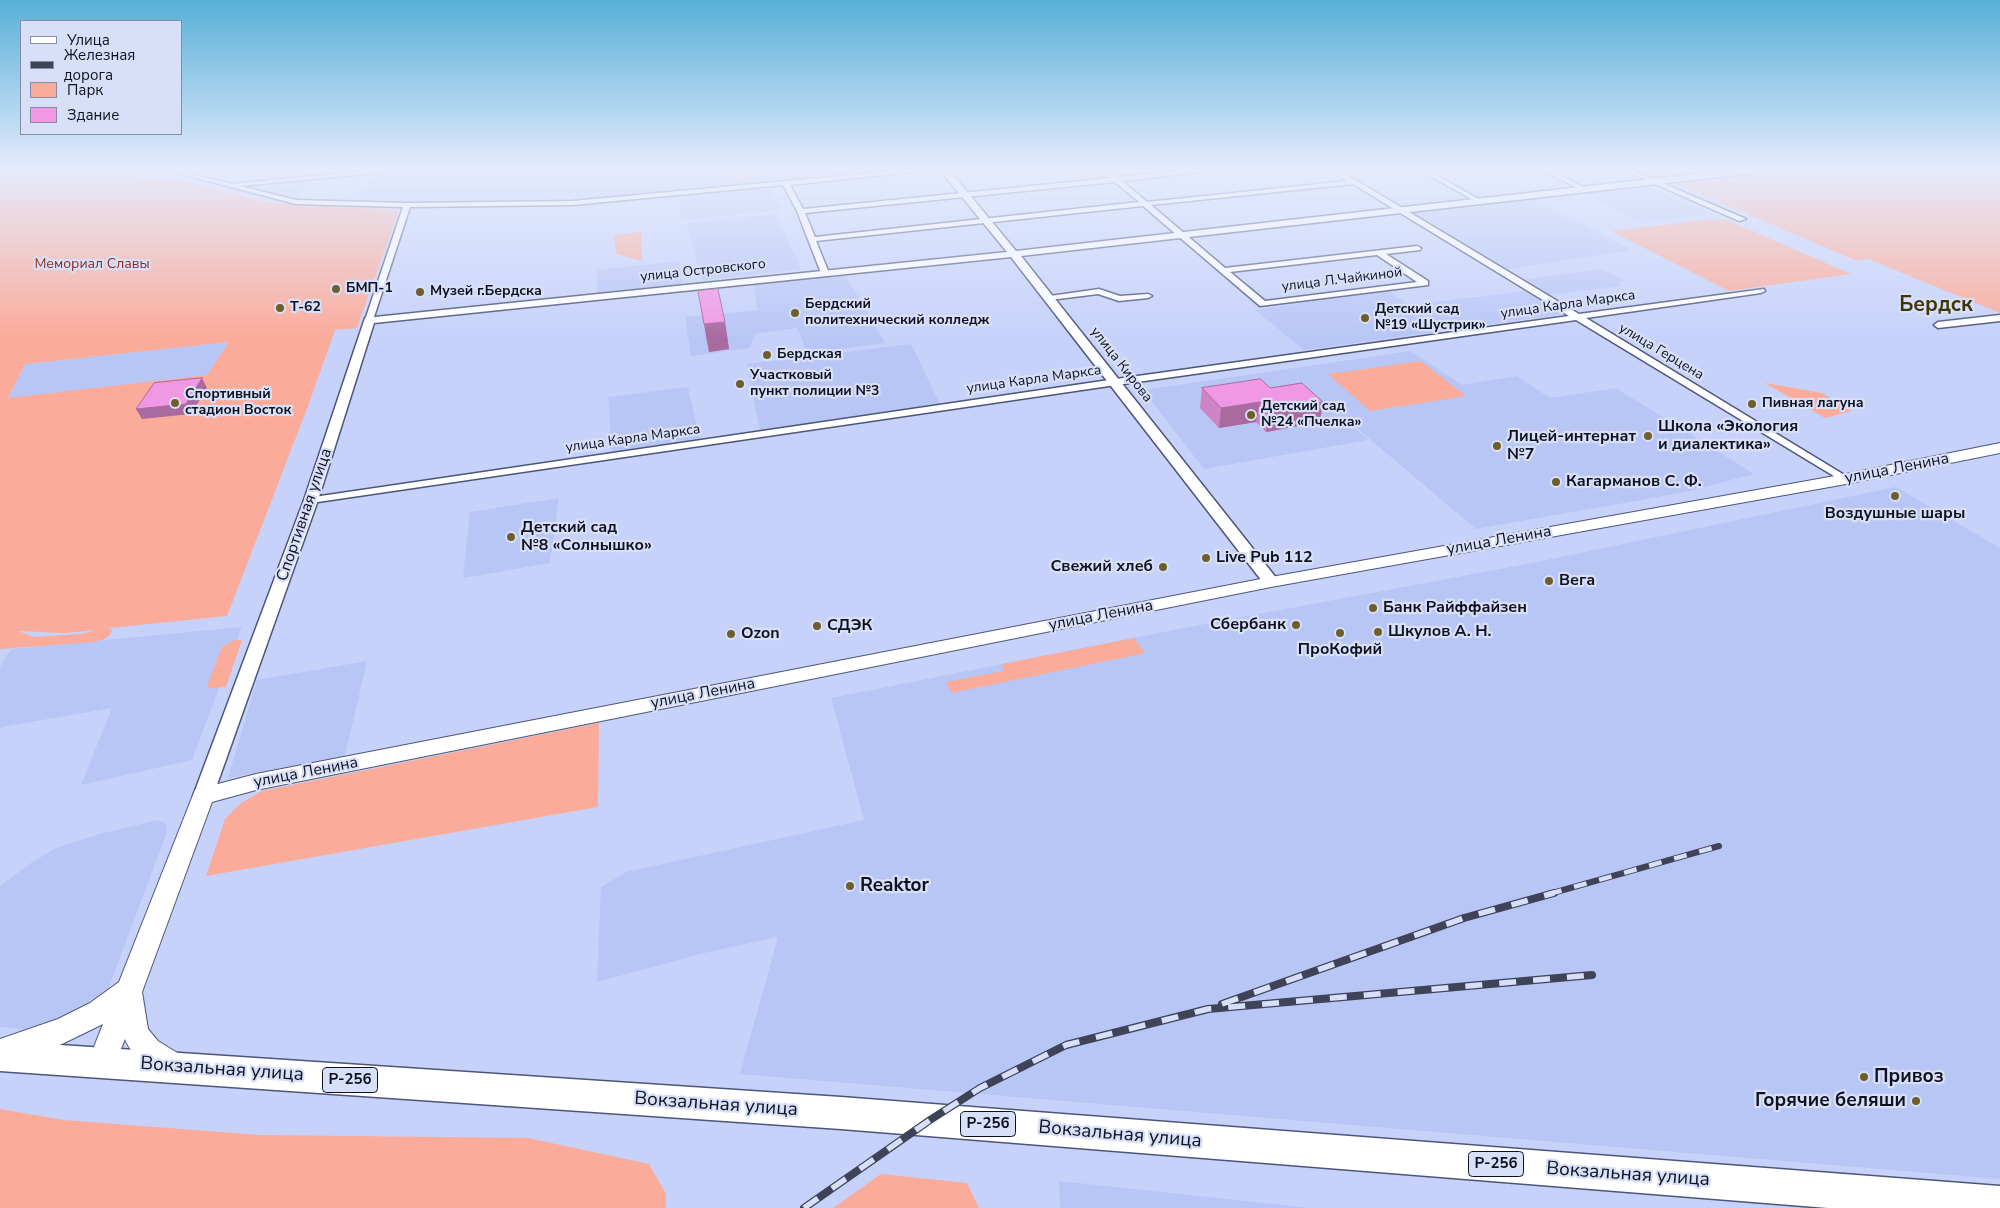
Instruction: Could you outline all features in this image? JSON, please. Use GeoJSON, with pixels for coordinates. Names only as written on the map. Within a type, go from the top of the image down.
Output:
{"type":"FeatureCollection","features":[{"type":"Feature","properties":{"kind":"highway","name":"Вокзальная улица"},"geometry":{"type":"LineString","coordinates":[[0,1056],[831,1112],[2000,1204]]}},
{"type":"Feature","properties":{"kind":"main road","name":"улица Ленина"},"geometry":{"type":"LineString","coordinates":[[204,796],[256,782],[1271,582],[1846,479],[2000,448]]}},
{"type":"Feature","properties":{"kind":"main road"},"geometry":{"type":"LineString","coordinates":[[102,1062],[204,796]]}},
{"type":"Feature","properties":{"kind":"main road"},"geometry":{"type":"LineString","coordinates":[[0,1052],[36,1042],[72,1028],[93,1017],[130,989]]}},
{"type":"Feature","properties":{"kind":"main road"},"geometry":{"type":"LineString","coordinates":[[130,989],[134,1033],[151,1054],[176,1067]]}},
{"type":"Feature","properties":{"kind":"street","name":"Спортивная улица"},"geometry":{"type":"LineString","coordinates":[[204,796],[311,500],[400,226]]}},
{"type":"Feature","properties":{"kind":"street"},"geometry":{"type":"LineString","coordinates":[[807,226],[825,273]]}},
{"type":"Feature","properties":{"kind":"street"},"geometry":{"type":"LineString","coordinates":[[812,240],[931,226]]}},
{"type":"Feature","properties":{"kind":"street","name":"улица Кирова"},"geometry":{"type":"LineString","coordinates":[[991,226],[1050,298],[1271,582]]}},
{"type":"Feature","properties":{"kind":"street"},"geometry":{"type":"LineString","coordinates":[[1171,226],[1224,270],[1418,248]]}},
{"type":"Feature","properties":{"kind":"street","name":"улица Островского"},"geometry":{"type":"LineString","coordinates":[[369,320],[1014,254],[1257,226]]}},
{"type":"Feature","properties":{"kind":"street","name":"улица Герцена"},"geometry":{"type":"LineString","coordinates":[[1427,226],[1846,479]]}},
{"type":"Feature","properties":{"kind":"street","name":"улица Л.Чайкиной"},"geometry":{"type":"LineString","coordinates":[[1224,270],[1263,304],[1424,283],[1378,252]]}},
{"type":"Feature","properties":{"kind":"street"},"geometry":{"type":"LineString","coordinates":[[1050,298],[1099,291],[1119,299],[1148,296]]}},
{"type":"Feature","properties":{"kind":"street","name":"улица Карла Маркса"},"geometry":{"type":"LineString","coordinates":[[311,500],[1116,382],[1761,291]]}},
{"type":"Feature","properties":{"kind":"street"},"geometry":{"type":"LineString","coordinates":[[1938,325],[2000,318]]}},
{"type":"Feature","properties":{"kind":"shaded area"},"geometry":{"type":"Polygon","coordinates":[[[687,226],[782,226],[801,269],[702,280],[687,226]]]}},
{"type":"Feature","properties":{"kind":"shaded area"},"geometry":{"type":"Polygon","coordinates":[[[1430,226],[1586,226],[1632,250],[1503,270],[1430,226]]]}},
{"type":"Feature","properties":{"kind":"shaded area"},"geometry":{"type":"Polygon","coordinates":[[[679,261],[682,284],[597,293],[597,270],[679,261]]]}},
{"type":"Feature","properties":{"kind":"shaded area"},"geometry":{"type":"Polygon","coordinates":[[[1600,269],[1626,281],[1618,283],[1623,286],[1546,295],[1520,280],[1600,269]]]}},
{"type":"Feature","properties":{"kind":"shaded area","name":"Бердский политехнический колледж"},"geometry":{"type":"Polygon","coordinates":[[[845,274],[885,343],[808,353],[797,328],[754,334],[750,348],[691,356],[685,317],[758,310],[753,284],[845,274]]]}},
{"type":"Feature","properties":{"kind":"shaded area","name":"Детский сад №19 «Шустрик»"},"geometry":{"type":"Polygon","coordinates":[[[1388,290],[1409,305],[1526,291],[1563,314],[1304,350],[1255,310],[1388,290]]]}},
{"type":"Feature","properties":{"kind":"shaded area"},"geometry":{"type":"Polygon","coordinates":[[[230,342],[207,375],[8,399],[25,364],[230,342]]]}},
{"type":"Feature","properties":{"kind":"shaded area"},"geometry":{"type":"Polygon","coordinates":[[[911,344],[940,404],[760,431],[747,364],[911,344]]]}},
{"type":"Feature","properties":{"kind":"shaded area","name":"Лицей-интернат №7"},"geometry":{"type":"Polygon","coordinates":[[[1411,351],[1462,385],[1517,376],[1550,398],[1616,388],[1754,474],[1681,493],[1476,529],[1333,408],[1368,440],[1204,469],[1143,390],[1411,351]]]}},
{"type":"Feature","properties":{"kind":"shaded area"},"geometry":{"type":"Polygon","coordinates":[[[688,387],[700,440],[612,453],[608,397],[688,387]]]}},
{"type":"Feature","properties":{"kind":"shaded area"},"geometry":{"type":"Polygon","coordinates":[[[1896,487],[2000,548],[2000,1179],[740,1074],[778,937],[704,953],[597,982],[601,887],[626,872],[864,820],[831,698],[1179,629],[1532,563],[1896,487]]]}},
{"type":"Feature","properties":{"kind":"shaded area","name":"Детский сад №8 «Солнышко»"},"geometry":{"type":"Polygon","coordinates":[[[559,498],[550,563],[463,578],[470,512],[559,498]]]}},
{"type":"Feature","properties":{"kind":"shaded area"},"geometry":{"type":"Polygon","coordinates":[[[242,627],[192,760],[81,785],[112,708],[2,727],[0,730],[0,667],[11,649],[242,627]]]}},
{"type":"Feature","properties":{"kind":"shaded area"},"geometry":{"type":"Polygon","coordinates":[[[367,661],[345,756],[228,778],[257,680],[367,661]]]}},
{"type":"Feature","properties":{"kind":"shaded area"},"geometry":{"type":"Polygon","coordinates":[[[158,820],[165,823],[167,828],[166,835],[107,992],[35,1030],[0,1027],[0,886],[31,863],[56,848],[100,834],[158,820]]]}},
{"type":"Feature","properties":{"kind":"shaded area"},"geometry":{"type":"Polygon","coordinates":[[[1059,1181],[1310,1208],[1060,1208],[1059,1181]]]}},
{"type":"Feature","properties":{"kind":"green space","name":"Мемориал Славы"},"geometry":{"type":"Polygon","coordinates":[[[0,226],[393,226],[357,328],[335,330],[308,406],[227,616],[109,628],[112,630],[107,637],[94,642],[0,649],[0,226]],[[229,342],[25,364],[8,398],[207,375],[229,342]],[[96,630],[65,633],[18,631],[34,637],[81,634],[96,630]]]}},
{"type":"Feature","properties":{"kind":"green space"},"geometry":{"type":"Polygon","coordinates":[[[1650,226],[1742,226],[1851,274],[1729,291],[1611,231],[1650,226]]]}},
{"type":"Feature","properties":{"kind":"green space"},"geometry":{"type":"Polygon","coordinates":[[[1776,226],[2000,226],[2000,313],[1868,259],[1857,261],[1776,226]]]}},
{"type":"Feature","properties":{"kind":"green space"},"geometry":{"type":"Polygon","coordinates":[[[641,232],[642,261],[616,254],[614,235],[641,232]]]}},
{"type":"Feature","properties":{"kind":"green space"},"geometry":{"type":"Polygon","coordinates":[[[1421,361],[1466,396],[1370,411],[1328,374],[1421,361]]]}},
{"type":"Feature","properties":{"kind":"green space"},"geometry":{"type":"Polygon","coordinates":[[[1765,383],[1822,393],[1852,411],[1825,418],[1765,383]]]}},
{"type":"Feature","properties":{"kind":"green space"},"geometry":{"type":"Polygon","coordinates":[[[1134,638],[1145,653],[951,693],[946,682],[1004,671],[1002,664],[1134,638]]]}},
{"type":"Feature","properties":{"kind":"green space"},"geometry":{"type":"Polygon","coordinates":[[[234,640],[242,640],[226,687],[209,688],[207,686],[222,647],[234,640]]]}},
{"type":"Feature","properties":{"kind":"green space"},"geometry":{"type":"Polygon","coordinates":[[[599,723],[598,807],[206,876],[225,819],[241,803],[262,791],[599,723]]]}},
{"type":"Feature","properties":{"kind":"green space"},"geometry":{"type":"Polygon","coordinates":[[[0,1109],[64,1120],[260,1135],[528,1138],[649,1164],[666,1194],[666,1208],[0,1208],[0,1109]]]}},
{"type":"Feature","properties":{"kind":"green space"},"geometry":{"type":"Polygon","coordinates":[[[881,1174],[967,1183],[979,1208],[833,1208],[881,1174]]]}},
{"type":"Feature","properties":{"kind":"building"},"geometry":{"type":"Polygon","coordinates":[[[718,289],[725,322],[704,324],[698,291],[718,289]]]}},
{"type":"Feature","properties":{"kind":"building"},"geometry":{"type":"Polygon","coordinates":[[[202,378],[186,404],[136,409],[154,383],[202,378]]]}},
{"type":"Feature","properties":{"kind":"building"},"geometry":{"type":"Polygon","coordinates":[[[1261,379],[1270,388],[1302,383],[1323,402],[1269,412],[1260,402],[1221,408],[1202,388],[1261,379]]]}},
{"type":"Feature","properties":{"kind":"railway"},"geometry":{"type":"LineString","coordinates":[[1549,894],[1719,846]]}},
{"type":"Feature","properties":{"kind":"railway"},"geometry":{"type":"LineString","coordinates":[[1222,1004],[1464,918],[1554,893]]}},
{"type":"Feature","properties":{"kind":"railway"},"geometry":{"type":"LineString","coordinates":[[804,1208],[930,1120],[980,1088],[1066,1045],[1208,1009],[1592,975]]}},
{"type":"Feature","properties":{"kind":"place","name":"БМП-1"},"geometry":{"type":"Point","coordinates":[336,289]}},
{"type":"Feature","properties":{"kind":"place","name":"Музей г.Бердска"},"geometry":{"type":"Point","coordinates":[420,292]}},
{"type":"Feature","properties":{"kind":"place","name":"Т-62"},"geometry":{"type":"Point","coordinates":[280,308]}},
{"type":"Feature","properties":{"kind":"place","name":"Бердский политехнический колледж"},"geometry":{"type":"Point","coordinates":[795,313]}},
{"type":"Feature","properties":{"kind":"place","name":"Детский сад №19 «Шустрик»"},"geometry":{"type":"Point","coordinates":[1365,318]}},
{"type":"Feature","properties":{"kind":"place","name":"Бердская"},"geometry":{"type":"Point","coordinates":[767,355]}},
{"type":"Feature","properties":{"kind":"place","name":"Участковый пункт полиции №3"},"geometry":{"type":"Point","coordinates":[740,384]}},
{"type":"Feature","properties":{"kind":"place","name":"Спортивный стадион Восток"},"geometry":{"type":"Point","coordinates":[175,403]}},
{"type":"Feature","properties":{"kind":"place","name":"Пивная лагуна"},"geometry":{"type":"Point","coordinates":[1752,404]}},
{"type":"Feature","properties":{"kind":"place","name":"Детский сад №24 «Пчелка»"},"geometry":{"type":"Point","coordinates":[1251,415]}},
{"type":"Feature","properties":{"kind":"place","name":"Школа «Экология и диалектика»"},"geometry":{"type":"Point","coordinates":[1648,436]}},
{"type":"Feature","properties":{"kind":"place","name":"Лицей-интернат №7"},"geometry":{"type":"Point","coordinates":[1497,446]}},
{"type":"Feature","properties":{"kind":"place","name":"Кагарманов С. Ф."},"geometry":{"type":"Point","coordinates":[1556,482]}},
{"type":"Feature","properties":{"kind":"place","name":"Воздушные шары"},"geometry":{"type":"Point","coordinates":[1895,496]}},
{"type":"Feature","properties":{"kind":"place","name":"Детский сад №8 «Солнышко»"},"geometry":{"type":"Point","coordinates":[511,537]}},
{"type":"Feature","properties":{"kind":"place","name":"Live Pub 112"},"geometry":{"type":"Point","coordinates":[1206,558]}},
{"type":"Feature","properties":{"kind":"place","name":"Свежий хлеб"},"geometry":{"type":"Point","coordinates":[1163,567]}},
{"type":"Feature","properties":{"kind":"place","name":"Вега"},"geometry":{"type":"Point","coordinates":[1549,581]}},
{"type":"Feature","properties":{"kind":"place","name":"Банк Райффайзен"},"geometry":{"type":"Point","coordinates":[1373,608]}},
{"type":"Feature","properties":{"kind":"place","name":"Сбербанк"},"geometry":{"type":"Point","coordinates":[1296,625]}},
{"type":"Feature","properties":{"kind":"place","name":"СДЭК"},"geometry":{"type":"Point","coordinates":[817,626]}},
{"type":"Feature","properties":{"kind":"place","name":"Шкулов А. Н."},"geometry":{"type":"Point","coordinates":[1378,632]}},
{"type":"Feature","properties":{"kind":"place","name":"ПроКофий"},"geometry":{"type":"Point","coordinates":[1340,633]}},
{"type":"Feature","properties":{"kind":"place","name":"Ozon"},"geometry":{"type":"Point","coordinates":[731,634]}},
{"type":"Feature","properties":{"kind":"place","name":"Reaktor"},"geometry":{"type":"Point","coordinates":[850,886]}},
{"type":"Feature","properties":{"kind":"place","name":"Привоз"},"geometry":{"type":"Point","coordinates":[1864,1077]}},
{"type":"Feature","properties":{"kind":"place","name":"Горячие беляши"},"geometry":{"type":"Point","coordinates":[1916,1101]}},
{"type":"Feature","properties":{"kind":"district","name":"Бердск"},"geometry":{"type":"Point","coordinates":[1936,306]}}]}
